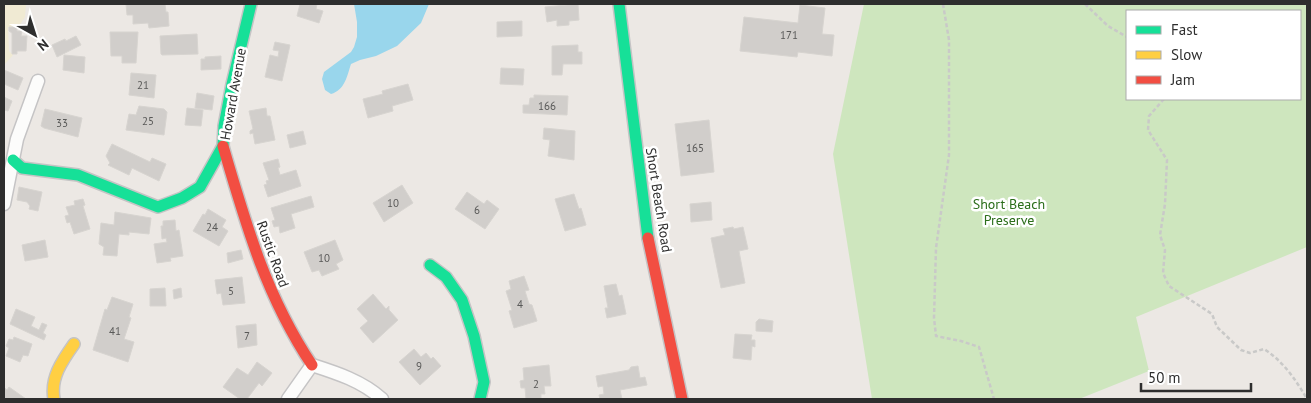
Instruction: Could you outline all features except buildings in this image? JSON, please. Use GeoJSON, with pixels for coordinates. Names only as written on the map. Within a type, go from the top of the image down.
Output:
{"type":"FeatureCollection","features":[{"type":"Feature","properties":{"kind":"street","name":"Howard Avenue"},"geometry":{"type":"LineString","coordinates":[[13,160],[22,168],[78,175],[158,207],[182,198],[200,187],[223,146],[224,126],[232,84],[251,4]]}},
{"type":"Feature","properties":{"kind":"street","name":"Short Beach Road"},"geometry":{"type":"LineString","coordinates":[[619,4],[646,226],[682,399]]}},
{"type":"Feature","properties":{"kind":"street"},"geometry":{"type":"LineString","coordinates":[[4,204],[17,139],[38,82]]}},
{"type":"Feature","properties":{"kind":"street","name":"Rustic Road"},"geometry":{"type":"LineString","coordinates":[[223,146],[257,258],[283,318],[297,344],[312,365]]}},
{"type":"Feature","properties":{"kind":"street"},"geometry":{"type":"LineString","coordinates":[[430,265],[446,277],[462,300],[474,336],[484,382],[480,399]]}},
{"type":"Feature","properties":{"kind":"street"},"geometry":{"type":"LineString","coordinates":[[54,399],[52,392],[59,365],[74,344]]}},
{"type":"Feature","properties":{"kind":"street"},"geometry":{"type":"LineString","coordinates":[[288,399],[312,365],[347,377],[373,390],[382,399]]}},
{"type":"Feature","properties":{"kind":"path"},"geometry":{"type":"LineString","coordinates":[[943,4],[949,40],[949,155],[936,248],[934,318],[936,336],[961,341],[979,348],[994,399]]}},
{"type":"Feature","properties":{"kind":"path"},"geometry":{"type":"LineString","coordinates":[[1085,4],[1108,26],[1126,36]]}},
{"type":"Feature","properties":{"kind":"path"},"geometry":{"type":"LineString","coordinates":[[1163,100],[1149,116],[1148,130],[1167,160],[1165,204],[1160,235],[1165,250],[1163,273],[1166,280],[1170,286],[1212,314],[1217,327],[1241,350],[1250,353],[1264,349],[1275,356],[1296,380],[1307,399]]}},
{"type":"Feature","properties":{"kind":"green space","name":"Short Beach Preserve"},"geometry":{"type":"Polygon","coordinates":[[[864,4],[1307,4],[1307,247],[1136,317],[1149,371],[1079,399],[872,399],[833,154],[864,4]]]}},
{"type":"Feature","properties":{"kind":"sand"},"geometry":{"type":"Polygon","coordinates":[[[4,4],[26,4],[25,17],[19,26],[8,27],[9,51],[13,55],[4,65],[4,4]]]}},
{"type":"Feature","properties":{"kind":"water"},"geometry":{"type":"Polygon","coordinates":[[[354,4],[429,4],[421,23],[397,46],[376,56],[351,64],[347,78],[342,86],[331,94],[325,90],[322,79],[324,72],[351,52],[354,47],[357,37],[357,22],[354,4]]]}},
{"type":"Feature","properties":{"kind":"traffic: fast"},"geometry":{"type":"LineString","coordinates":[[13,160],[22,168],[78,175],[158,207],[182,198],[200,187],[223,146],[224,126],[232,84],[251,4]]}},
{"type":"Feature","properties":{"kind":"traffic: fast"},"geometry":{"type":"LineString","coordinates":[[619,4],[648,238]]}},
{"type":"Feature","properties":{"kind":"traffic: fast"},"geometry":{"type":"LineString","coordinates":[[430,265],[446,277],[462,300],[474,336],[484,382],[480,399]]}},
{"type":"Feature","properties":{"kind":"traffic: slow"},"geometry":{"type":"LineString","coordinates":[[54,399],[55,377],[61,363],[74,344]]}},
{"type":"Feature","properties":{"kind":"traffic: jam"},"geometry":{"type":"LineString","coordinates":[[223,146],[259,259],[282,313],[312,365]]}},
{"type":"Feature","properties":{"kind":"traffic: jam"},"geometry":{"type":"LineString","coordinates":[[648,238],[682,399]]}}]}
